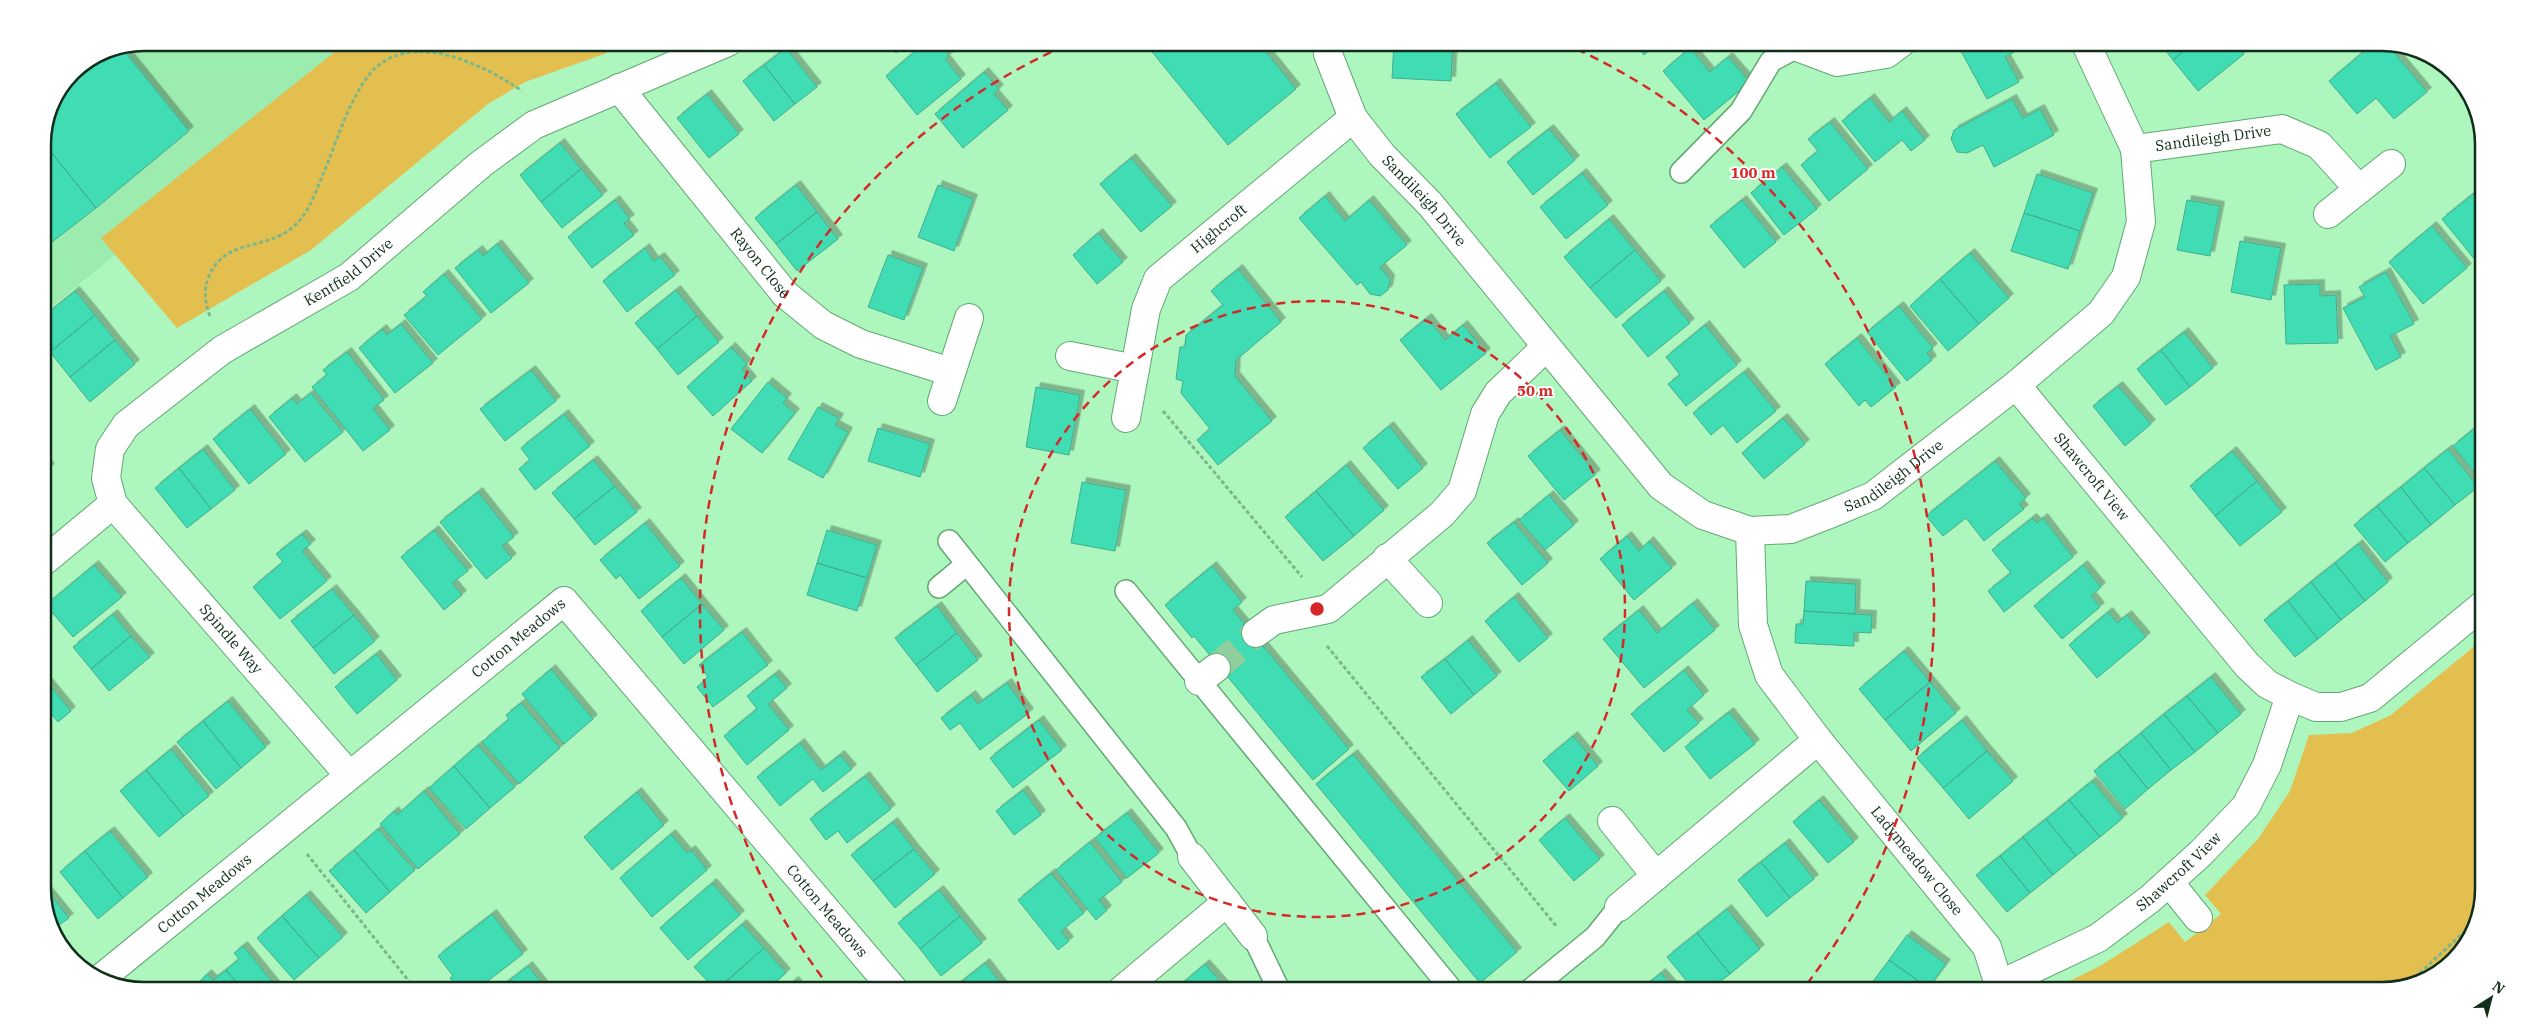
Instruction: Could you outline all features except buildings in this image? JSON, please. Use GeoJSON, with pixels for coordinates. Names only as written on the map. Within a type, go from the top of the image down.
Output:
{"type":"FeatureCollection","features":[{"type":"Feature","properties":{"kind":"street","name":"Kentfield Drive"},"geometry":{"type":"LineString","coordinates":[[113,504],[106,478],[110,449],[126,425],[222,350],[349,277],[481,164],[534,125],[618,88],[711,51]]}},
{"type":"Feature","properties":{"kind":"street","name":"Sandileigh Drive"},"geometry":{"type":"LineString","coordinates":[[1328,51],[1353,118],[1382,155],[1430,204],[1661,486],[1703,515],[1750,531],[1791,529],[1873,496],[2016,385],[2101,313],[2126,277],[2141,222],[2135,149],[2089,51]]}},
{"type":"Feature","properties":{"kind":"street"},"geometry":{"type":"LineString","coordinates":[[1810,51],[1838,62],[1886,54],[1890,51]]}},
{"type":"Feature","properties":{"kind":"street","name":"Rayon Close"},"geometry":{"type":"LineString","coordinates":[[618,88],[785,294],[823,325],[861,344],[951,372]]}},
{"type":"Feature","properties":{"kind":"street","name":"Highcroft"},"geometry":{"type":"LineString","coordinates":[[1126,418],[1146,309],[1158,280],[1353,118]]}},
{"type":"Feature","properties":{"kind":"street","name":"Sandileigh Drive"},"geometry":{"type":"LineString","coordinates":[[2135,149],[2282,129],[2319,145],[2359,189]]}},
{"type":"Feature","properties":{"kind":"street"},"geometry":{"type":"LineString","coordinates":[[2328,214],[2391,164]]}},
{"type":"Feature","properties":{"kind":"street"},"geometry":{"type":"LineString","coordinates":[[942,402],[969,318]]}},
{"type":"Feature","properties":{"kind":"street"},"geometry":{"type":"LineString","coordinates":[[1256,633],[1274,620],[1328,608],[1442,514],[1462,491],[1486,414],[1498,393],[1546,347]]}},
{"type":"Feature","properties":{"kind":"street"},"geometry":{"type":"LineString","coordinates":[[1070,356],[1134,373]]}},
{"type":"Feature","properties":{"kind":"street","name":"Shawcroft View"},"geometry":{"type":"LineString","coordinates":[[2016,385],[2247,665],[2267,684],[2290,696],[2316,707],[2341,707],[2370,698],[2475,612]]}},
{"type":"Feature","properties":{"kind":"street"},"geometry":{"type":"LineString","coordinates":[[51,555],[113,504]]}},
{"type":"Feature","properties":{"kind":"street","name":"Spindle Way"},"geometry":{"type":"LineString","coordinates":[[113,504],[349,775]]}},
{"type":"Feature","properties":{"kind":"street","name":"Ladymeadow Close"},"geometry":{"type":"LineString","coordinates":[[1750,531],[1753,625],[1769,675],[1818,740],[1987,947],[1997,982]]}},
{"type":"Feature","properties":{"kind":"street"},"geometry":{"type":"LineString","coordinates":[[1387,558],[1428,603]]}},
{"type":"Feature","properties":{"kind":"street","name":"Cotton Meadows"},"geometry":{"type":"LineString","coordinates":[[107,974],[564,601],[887,982]]}},
{"type":"Feature","properties":{"kind":"street","name":"Shawcroft View"},"geometry":{"type":"LineString","coordinates":[[2011,982],[2098,938],[2169,882],[2201,853],[2246,806],[2267,766],[2290,696]]}},
{"type":"Feature","properties":{"kind":"street"},"geometry":{"type":"LineString","coordinates":[[1619,907],[1818,740]]}},
{"type":"Feature","properties":{"kind":"street"},"geometry":{"type":"LineString","coordinates":[[1612,821],[1656,876]]}},
{"type":"Feature","properties":{"kind":"street"},"geometry":{"type":"LineString","coordinates":[[1192,857],[1253,936]]}},
{"type":"Feature","properties":{"kind":"street"},"geometry":{"type":"LineString","coordinates":[[2169,882],[2198,918]]}},
{"type":"Feature","properties":{"kind":"street"},"geometry":{"type":"LineString","coordinates":[[1132,982],[1227,902]]}},
{"type":"Feature","properties":{"kind":"lane"},"geometry":{"type":"LineString","coordinates":[[1682,172],[1741,111],[1771,61],[1786,51]]}},
{"type":"Feature","properties":{"kind":"lane"},"geometry":{"type":"LineString","coordinates":[[949,541],[1176,828],[1192,857]]}},
{"type":"Feature","properties":{"kind":"lane"},"geometry":{"type":"LineString","coordinates":[[939,587],[967,564]]}},
{"type":"Feature","properties":{"kind":"lane"},"geometry":{"type":"LineString","coordinates":[[1126,592],[1208,674],[1446,982]]}},
{"type":"Feature","properties":{"kind":"lane"},"geometry":{"type":"LineString","coordinates":[[1540,982],[1595,937],[1619,907]]}},
{"type":"Feature","properties":{"kind":"lane"},"geometry":{"type":"LineString","coordinates":[[1253,936],[1276,982]]}},
{"type":"Feature","properties":{"kind":"path"},"geometry":{"type":"LineString","coordinates":[[222,350],[206,305],[205,286],[213,266],[224,254],[276,239],[295,226],[310,205],[357,94],[369,75],[382,62],[403,53],[448,54],[503,78],[522,90],[550,118]]}},
{"type":"Feature","properties":{"kind":"path"},"geometry":{"type":"LineString","coordinates":[[1134,373],[1328,608]]}},
{"type":"Feature","properties":{"kind":"path"},"geometry":{"type":"LineString","coordinates":[[1301,614],[1577,952]]}},
{"type":"Feature","properties":{"kind":"path"},"geometry":{"type":"LineString","coordinates":[[285,827],[410,982]]}},
{"type":"Feature","properties":{"kind":"path"},"geometry":{"type":"LineString","coordinates":[[2419,974],[2464,932]]}},
{"type":"Feature","properties":{"kind":"shaded area"},"geometry":{"type":"Polygon","coordinates":[[[336,51],[102,238],[116,254],[51,307],[52,132],[58,109],[74,83],[83,74],[109,58],[132,52],[336,51]]]}},
{"type":"Feature","properties":{"kind":"shaded area"},"geometry":{"type":"Polygon","coordinates":[[[336,51],[605,51],[607,53],[525,82],[488,104],[311,250],[177,328],[101,238],[336,51]]]}},
{"type":"Feature","properties":{"kind":"shaded area"},"geometry":{"type":"Polygon","coordinates":[[[2475,646],[2475,895],[2470,919],[2465,930],[2452,950],[2438,963],[2412,977],[2388,982],[2067,982],[2100,966],[2169,922],[2185,942],[2221,914],[2205,895],[2258,839],[2290,791],[2309,735],[2352,733],[2391,715],[2475,646]]]}},
{"type":"Feature","properties":{"kind":"tunnel"},"geometry":{"type":"LineString","coordinates":[[1216,668],[1256,633]]}}]}
